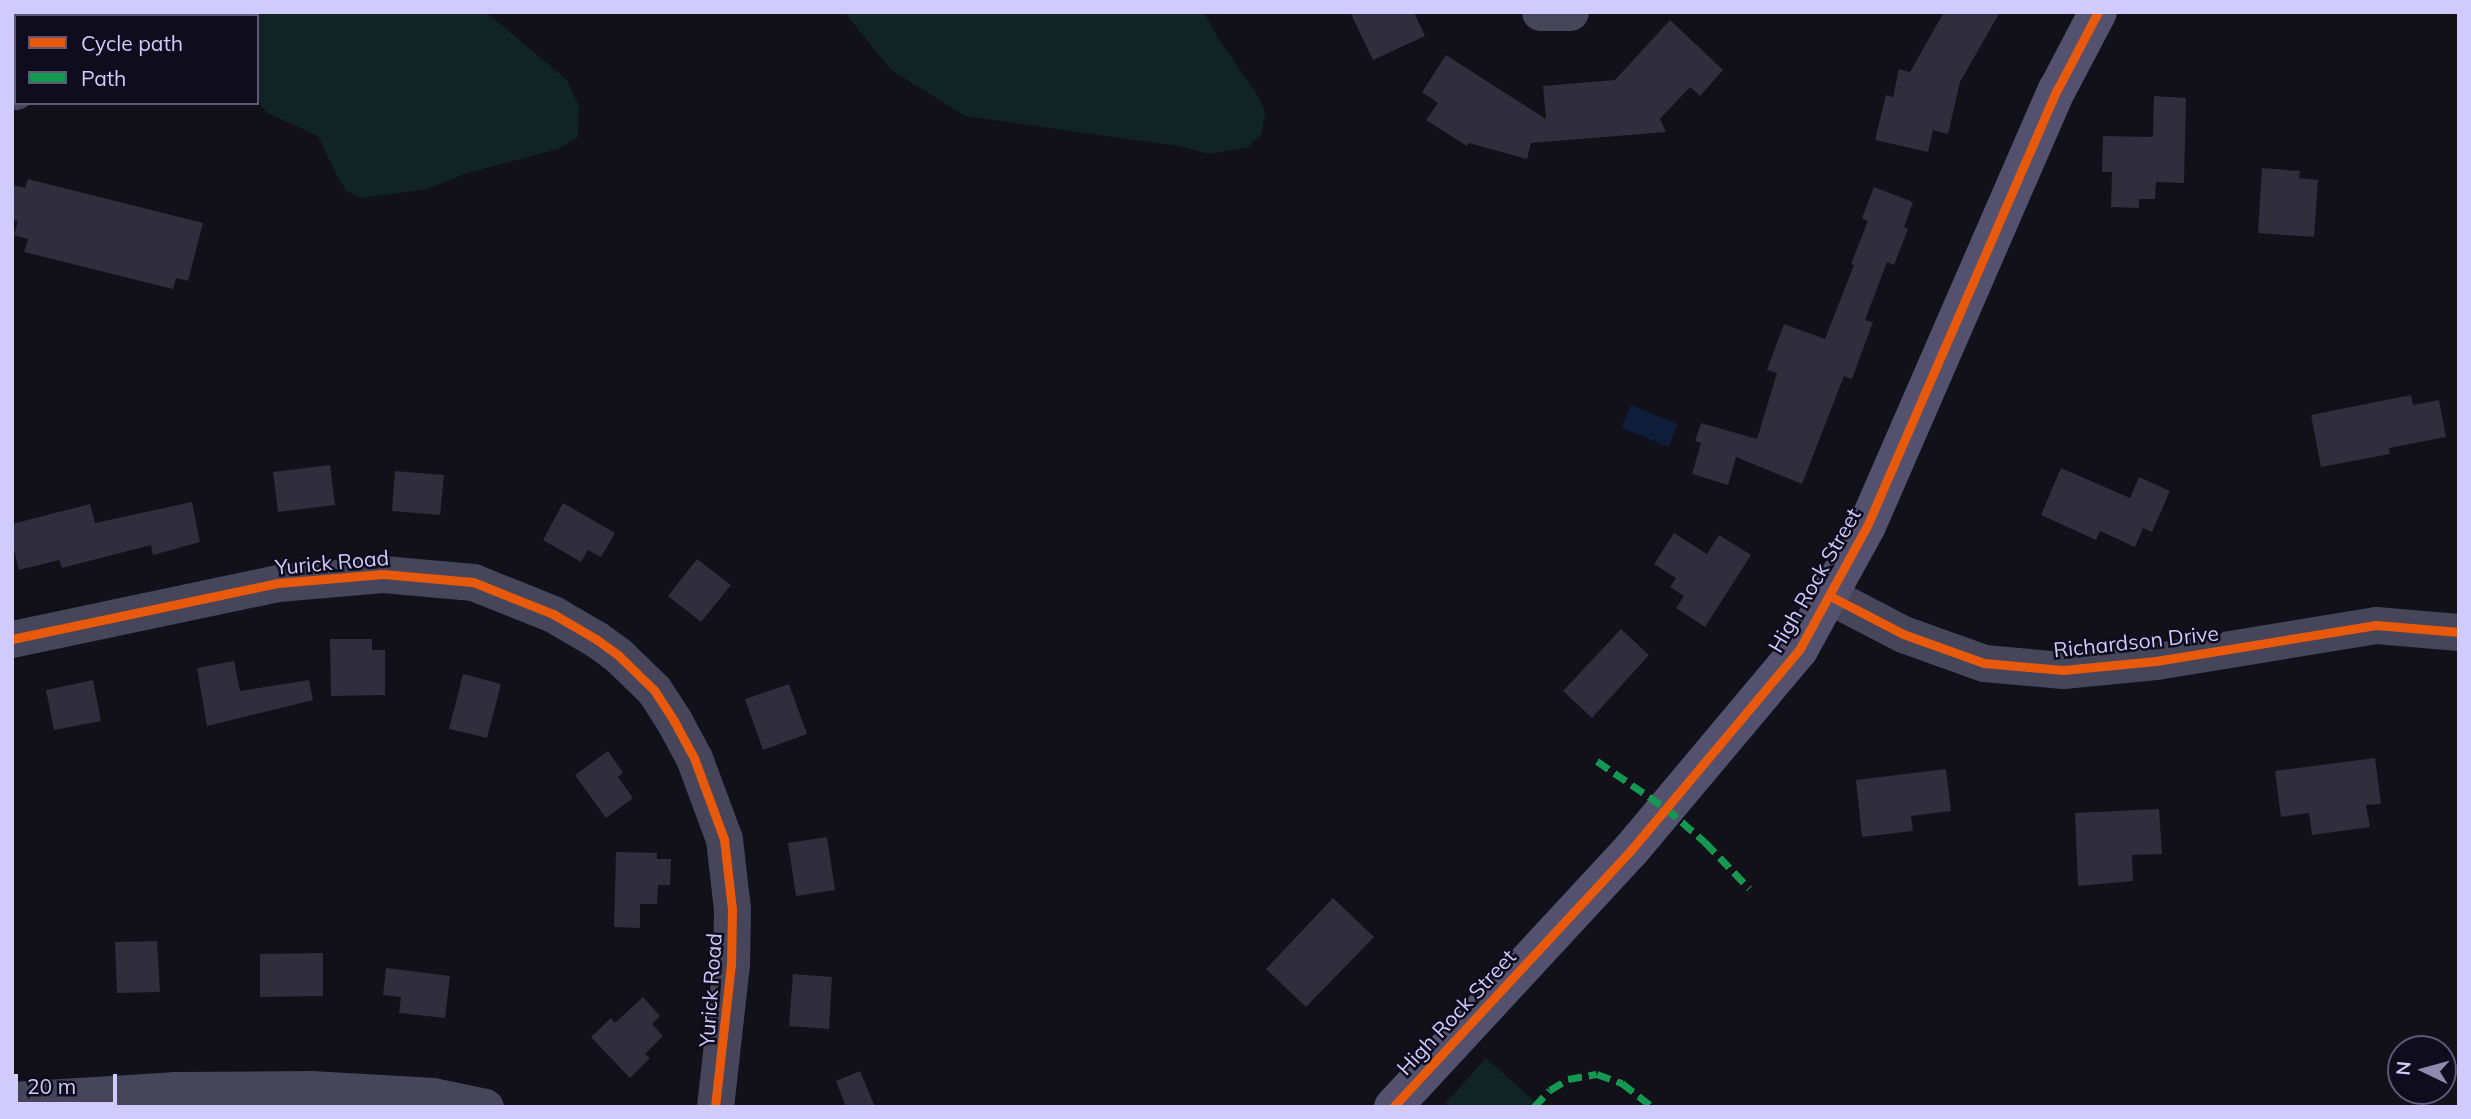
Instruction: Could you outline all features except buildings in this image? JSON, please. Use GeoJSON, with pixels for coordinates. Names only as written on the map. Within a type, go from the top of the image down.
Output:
{"type":"FeatureCollection","features":[{"type":"Feature","properties":{"kind":"street"},"geometry":{"type":"LineString","coordinates":[[1540,12],[1570,12]]}},
{"type":"Feature","properties":{"kind":"street","name":"High Rock Street"},"geometry":{"type":"LineString","coordinates":[[1392,1107],[1630,850],[1799,650],[1867,526],[1908,439],[2057,90],[2098,12]]}},
{"type":"Feature","properties":{"kind":"street","name":"Yurick Road"},"geometry":{"type":"LineString","coordinates":[[12,639],[278,583],[383,573],[473,582],[553,614],[596,639],[618,655],[654,690],[694,758],[724,839],[732,909],[731,964],[715,1107]]}},
{"type":"Feature","properties":{"kind":"street","name":"Richardson Drive"},"geometry":{"type":"LineString","coordinates":[[1830,596],[1903,634],[1984,663],[2063,670],[2156,661],[2376,625],[2459,632]]}},
{"type":"Feature","properties":{"kind":"street"},"geometry":{"type":"LineString","coordinates":[[12,1100],[174,1090],[311,1089],[433,1096],[485,1107]]}},
{"type":"Feature","properties":{"kind":"green space"},"geometry":{"type":"Polygon","coordinates":[[[486,12],[566,79],[579,106],[578,137],[558,149],[464,174],[428,189],[360,198],[347,191],[339,180],[318,136],[267,113],[261,106],[259,14],[486,12]]]}},
{"type":"Feature","properties":{"kind":"green space"},"geometry":{"type":"Polygon","coordinates":[[[844,12],[1204,12],[1218,38],[1260,99],[1265,114],[1261,134],[1248,147],[1210,154],[1178,146],[965,116],[891,70],[844,12]]]}},
{"type":"Feature","properties":{"kind":"green space"},"geometry":{"type":"Polygon","coordinates":[[[1486,1058],[1541,1107],[1442,1107],[1486,1058]]]}},
{"type":"Feature","properties":{"kind":"water"},"geometry":{"type":"Polygon","coordinates":[[[1631,405],[1678,424],[1669,447],[1621,428],[1631,405]]]}},
{"type":"Feature","properties":{"kind":"marked path"},"geometry":{"type":"LineString","coordinates":[[1597,761],[1666,808],[1705,842],[1749,888]]}},
{"type":"Feature","properties":{"kind":"marked path"},"geometry":{"type":"LineString","coordinates":[[1534,1107],[1550,1090],[1568,1079],[1597,1074],[1622,1083],[1653,1107]]}},
{"type":"Feature","properties":{"kind":"cycle path"},"geometry":{"type":"LineString","coordinates":[[1393,1107],[1631,850],[1799,650],[1867,526],[2057,90],[2098,12]]}},
{"type":"Feature","properties":{"kind":"cycle path"},"geometry":{"type":"LineString","coordinates":[[12,639],[278,583],[383,574],[473,582],[553,614],[596,639],[618,655],[654,690],[674,721],[694,758],[724,839],[732,909],[731,964],[715,1107]]}},
{"type":"Feature","properties":{"kind":"cycle path"},"geometry":{"type":"LineString","coordinates":[[1830,596],[1903,634],[1984,663],[2063,670],[2156,661],[2376,625],[2459,632]]}}]}
